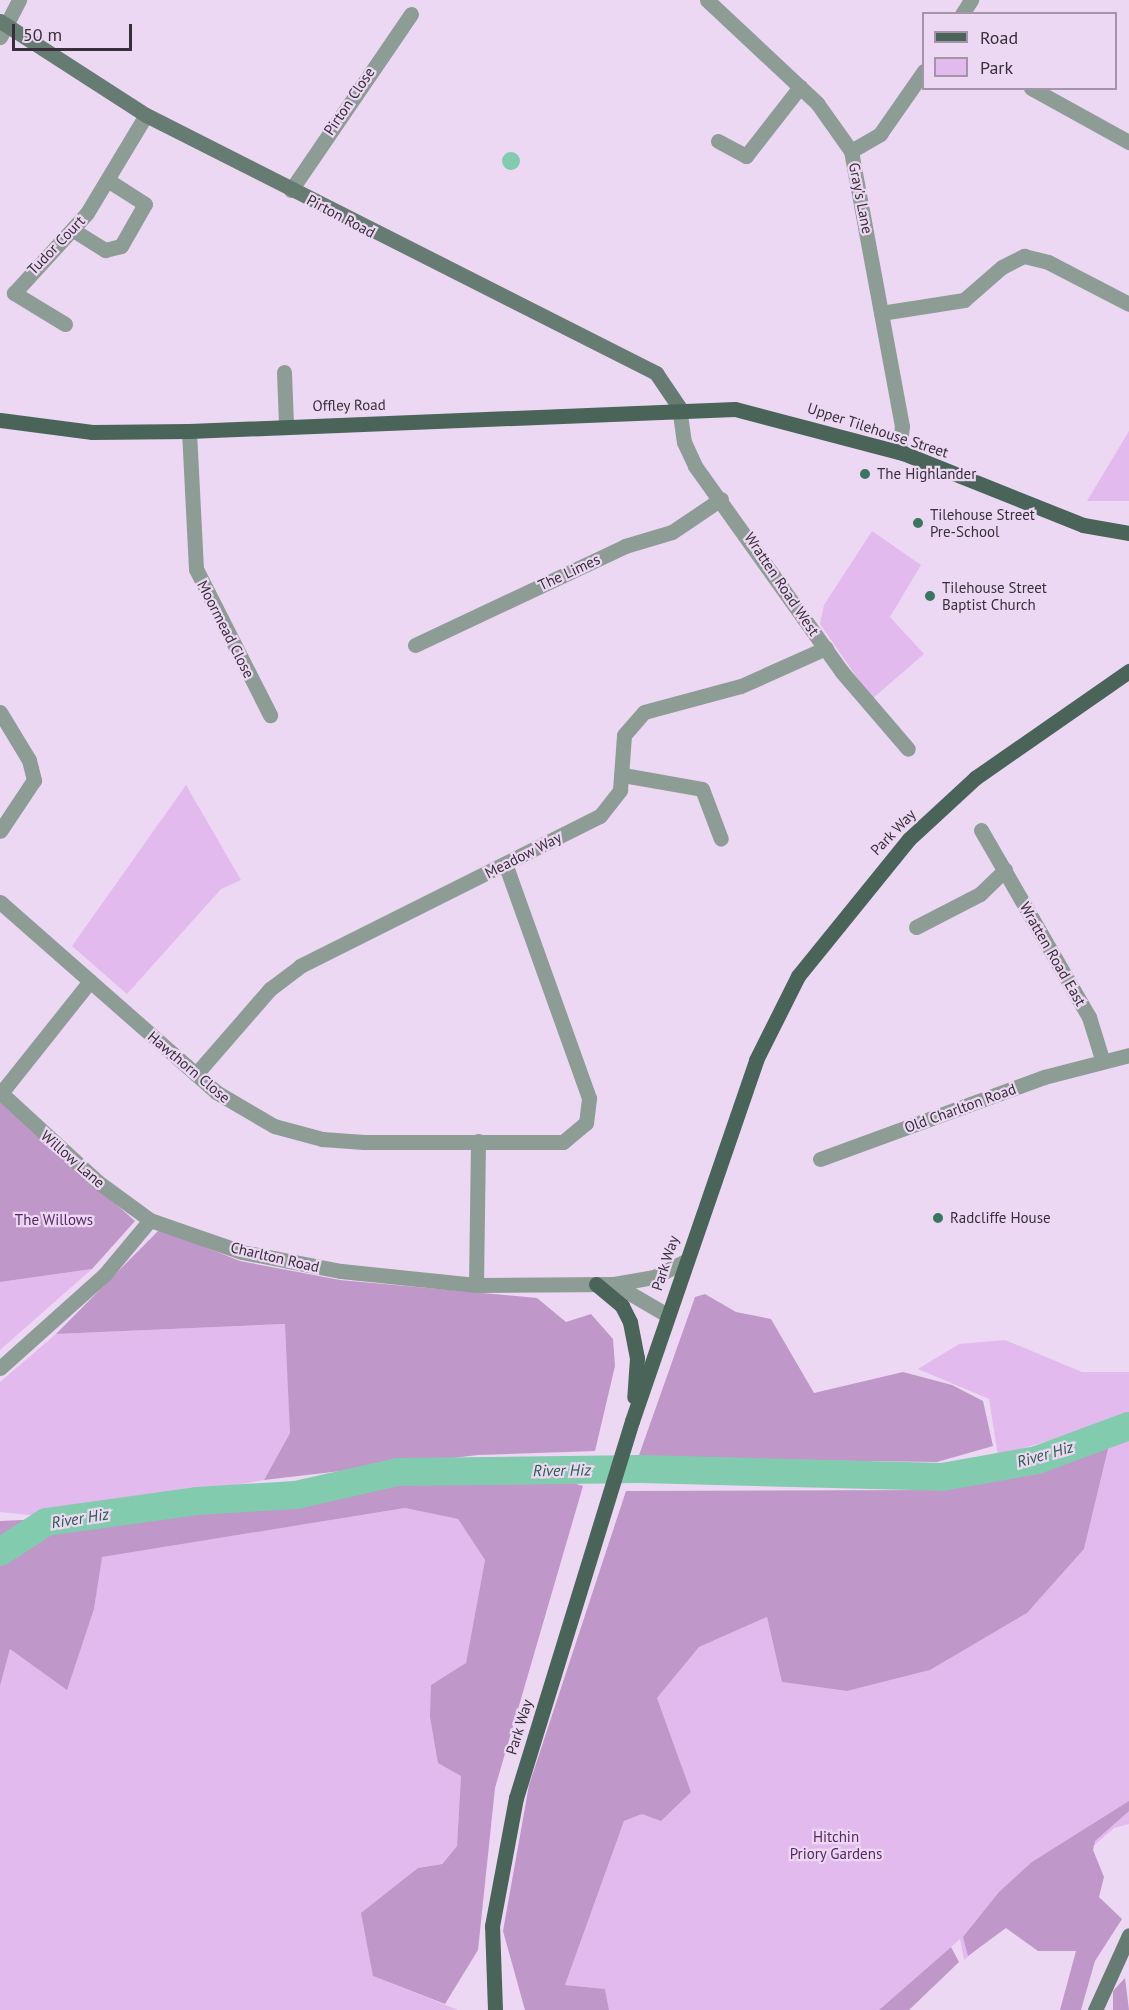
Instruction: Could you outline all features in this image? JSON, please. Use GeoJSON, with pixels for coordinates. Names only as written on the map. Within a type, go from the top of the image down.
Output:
{"type":"FeatureCollection","features":[{"type":"Feature","properties":{"kind":"main road","name":"Pirton Road"},"geometry":{"type":"LineString","coordinates":[[2,28],[146,115],[648,368],[669,385],[679,407]]}},
{"type":"Feature","properties":{"kind":"main road","name":"Offley Road"},"geometry":{"type":"LineString","coordinates":[[0,420],[92,432],[189,431],[286,425],[565,418],[679,407]]}},
{"type":"Feature","properties":{"kind":"main road","name":"Upper Tilehouse Street"},"geometry":{"type":"LineString","coordinates":[[679,407],[735,409],[899,452],[1074,522],[1129,533]]}},
{"type":"Feature","properties":{"kind":"main road","name":"Park Way"},"geometry":{"type":"LineString","coordinates":[[495,2010],[492,1926],[516,1798],[632,1421],[740,1098],[756,1060],[798,976],[909,839],[975,778],[1129,671]]}},
{"type":"Feature","properties":{"kind":"main road"},"geometry":{"type":"LineString","coordinates":[[596,1284],[622,1306],[635,1341],[632,1421]]}},
{"type":"Feature","properties":{"kind":"main road"},"geometry":{"type":"LineString","coordinates":[[1095,2010],[1126,1938]]}},
{"type":"Feature","properties":{"kind":"street"},"geometry":{"type":"LineString","coordinates":[[2,28],[18,0]]}},
{"type":"Feature","properties":{"kind":"street","name":"Gray's Lane"},"geometry":{"type":"LineString","coordinates":[[707,0],[830,118],[851,151],[902,426],[899,452]]}},
{"type":"Feature","properties":{"kind":"street","name":"Pirton Close"},"geometry":{"type":"LineString","coordinates":[[291,190],[411,14]]}},
{"type":"Feature","properties":{"kind":"street"},"geometry":{"type":"LineString","coordinates":[[851,151],[880,135],[922,74]]}},
{"type":"Feature","properties":{"kind":"street"},"geometry":{"type":"LineString","coordinates":[[718,141],[746,156],[800,87]]}},
{"type":"Feature","properties":{"kind":"street"},"geometry":{"type":"LineString","coordinates":[[1035,90],[1129,142]]}},
{"type":"Feature","properties":{"kind":"street","name":"Tudor Court"},"geometry":{"type":"LineString","coordinates":[[65,324],[14,293],[73,230],[109,181],[146,115]]}},
{"type":"Feature","properties":{"kind":"street"},"geometry":{"type":"LineString","coordinates":[[73,230],[105,250],[121,246],[145,204],[109,181]]}},
{"type":"Feature","properties":{"kind":"street"},"geometry":{"type":"LineString","coordinates":[[881,313],[964,300],[1002,267],[1024,256],[1048,262],[1129,304]]}},
{"type":"Feature","properties":{"kind":"street"},"geometry":{"type":"LineString","coordinates":[[284,372],[286,425]]}},
{"type":"Feature","properties":{"kind":"street","name":"Wratten Road West"},"geometry":{"type":"LineString","coordinates":[[679,407],[690,458],[826,648],[908,749]]}},
{"type":"Feature","properties":{"kind":"street","name":"Moormead Close"},"geometry":{"type":"LineString","coordinates":[[189,431],[196,569],[270,715]]}},
{"type":"Feature","properties":{"kind":"street","name":"The Limes"},"geometry":{"type":"LineString","coordinates":[[415,645],[625,546],[672,532],[721,499]]}},
{"type":"Feature","properties":{"kind":"street","name":"Meadow Way"},"geometry":{"type":"LineString","coordinates":[[196,1074],[270,989],[300,966],[600,816],[616,799],[623,775],[624,735],[644,712],[741,686],[826,648]]}},
{"type":"Feature","properties":{"kind":"street"},"geometry":{"type":"LineString","coordinates":[[0,712],[29,760],[34,780],[0,831]]}},
{"type":"Feature","properties":{"kind":"street"},"geometry":{"type":"LineString","coordinates":[[623,775],[702,789],[721,840]]}},
{"type":"Feature","properties":{"kind":"street","name":"Wratten Road East"},"geometry":{"type":"LineString","coordinates":[[981,830],[1089,1017],[1102,1059]]}},
{"type":"Feature","properties":{"kind":"street","name":"Hawthorn Close"},"geometry":{"type":"LineString","coordinates":[[0,902],[234,1105],[299,1134],[364,1142],[563,1142],[589,1116],[589,1098],[505,864]]}},
{"type":"Feature","properties":{"kind":"street"},"geometry":{"type":"LineString","coordinates":[[916,927],[970,900],[1005,870]]}},
{"type":"Feature","properties":{"kind":"street"},"geometry":{"type":"LineString","coordinates":[[0,1092],[90,981]]}},
{"type":"Feature","properties":{"kind":"street"},"geometry":{"type":"LineString","coordinates":[[1102,1059],[1129,1055]]}},
{"type":"Feature","properties":{"kind":"street","name":"Old Charlton Road"},"geometry":{"type":"LineString","coordinates":[[820,1160],[1102,1059]]}},
{"type":"Feature","properties":{"kind":"street","name":"Willow Lane"},"geometry":{"type":"LineString","coordinates":[[0,1092],[98,1182],[150,1220]]}},
{"type":"Feature","properties":{"kind":"street"},"geometry":{"type":"LineString","coordinates":[[476,1286],[478,1141]]}},
{"type":"Feature","properties":{"kind":"street"},"geometry":{"type":"LineString","coordinates":[[0,1368],[105,1274],[150,1220]]}},
{"type":"Feature","properties":{"kind":"street","name":"Charlton Road"},"geometry":{"type":"LineString","coordinates":[[150,1220],[292,1263],[476,1286],[615,1284],[654,1277],[684,1262]]}},
{"type":"Feature","properties":{"kind":"street"},"geometry":{"type":"LineString","coordinates":[[615,1284],[667,1316]]}},
{"type":"Feature","properties":{"kind":"green space"},"geometry":{"type":"Polygon","coordinates":[[[1129,431],[1129,501],[1087,501],[1129,431]]]}},
{"type":"Feature","properties":{"kind":"green space"},"geometry":{"type":"Polygon","coordinates":[[[872,531],[921,565],[890,617],[924,654],[872,699],[820,624],[824,605],[872,531]]]}},
{"type":"Feature","properties":{"kind":"green space"},"geometry":{"type":"Polygon","coordinates":[[[186,785],[241,880],[221,889],[127,994],[72,946],[186,785]]]}},
{"type":"Feature","properties":{"kind":"green space","name":"The Willows"},"geometry":{"type":"Polygon","coordinates":[[[0,1101],[135,1221],[92,1269],[0,1282],[0,1101]]]}},
{"type":"Feature","properties":{"kind":"green space"},"geometry":{"type":"Polygon","coordinates":[[[160,1229],[240,1261],[340,1280],[537,1298],[566,1322],[591,1314],[613,1339],[615,1366],[595,1451],[478,1455],[264,1480],[290,1433],[285,1324],[56,1334],[160,1229]]]}},
{"type":"Feature","properties":{"kind":"green space"},"geometry":{"type":"Polygon","coordinates":[[[92,1269],[0,1350],[0,1282],[92,1269]]]}},
{"type":"Feature","properties":{"kind":"green space"},"geometry":{"type":"Polygon","coordinates":[[[705,1294],[736,1312],[771,1319],[814,1393],[903,1372],[952,1385],[983,1401],[993,1446],[937,1462],[638,1458],[695,1297],[705,1294]]]}},
{"type":"Feature","properties":{"kind":"green space"},"geometry":{"type":"Polygon","coordinates":[[[286,1324],[290,1433],[264,1480],[49,1517],[0,1512],[0,1382],[56,1334],[286,1324]]]}},
{"type":"Feature","properties":{"kind":"green space","name":"Hitchin Priory Gardens"},"geometry":{"type":"Polygon","coordinates":[[[1005,1340],[1082,1372],[1129,1372],[1129,1824],[1114,1828],[964,1960],[960,1939],[879,2010],[609,2010],[605,1989],[565,1985],[624,1821],[691,1792],[657,1698],[699,1647],[767,1617],[783,1682],[847,1691],[930,1670],[1027,1613],[1084,1549],[1110,1441],[1104,1424],[998,1456],[989,1399],[918,1369],[959,1344],[1005,1340]]]}},
{"type":"Feature","properties":{"kind":"green space"},"geometry":{"type":"Polygon","coordinates":[[[1110,1441],[1084,1549],[1027,1613],[930,1670],[847,1691],[782,1682],[767,1617],[699,1647],[657,1698],[691,1792],[661,1821],[642,1814],[624,1821],[565,1985],[605,1989],[609,2010],[525,2010],[503,1931],[529,1785],[626,1491],[942,1490],[1110,1441]]]}},
{"type":"Feature","properties":{"kind":"green space"},"geometry":{"type":"Polygon","coordinates":[[[402,1479],[560,1479],[583,1486],[495,1788],[478,1950],[445,2004],[373,1976],[361,1913],[418,1868],[442,1864],[457,1846],[461,1776],[438,1763],[430,1717],[431,1685],[466,1663],[485,1560],[458,1519],[405,1508],[102,1557],[94,1609],[67,1690],[10,1649],[0,1686],[0,1521],[156,1514],[258,1493],[402,1479]]]}},
{"type":"Feature","properties":{"kind":"green space"},"geometry":{"type":"Polygon","coordinates":[[[405,1508],[458,1519],[485,1560],[466,1664],[431,1685],[461,1776],[457,1846],[441,1864],[418,1868],[373,1976],[458,2010],[0,2010],[0,1686],[10,1649],[67,1689],[94,1609],[101,1557],[405,1508]]]}},
{"type":"Feature","properties":{"kind":"green space"},"geometry":{"type":"Polygon","coordinates":[[[1129,1801],[1129,1811],[1095,1841],[1093,1850],[1104,1877],[1099,1897],[1122,1919],[1095,1961],[1081,2010],[1060,2010],[1076,1951],[1038,1951],[1006,1928],[968,1956],[963,1937],[999,1892],[1032,1862],[1129,1801]]]}},
{"type":"Feature","properties":{"kind":"green space"},"geometry":{"type":"Polygon","coordinates":[[[951,1947],[959,1962],[909,2010],[879,2010],[951,1947]]]}},
{"type":"Feature","properties":{"kind":"green space"},"geometry":{"type":"Polygon","coordinates":[[[1125,1978],[1129,2010],[1113,2010],[1113,1991],[1125,1978]]]}},
{"type":"Feature","properties":{"kind":"shaded area"},"geometry":{"type":"Polygon","coordinates":[[[511,152],[517,155],[520,161],[517,167],[511,170],[505,167],[502,161],[505,155],[511,152]]]}},
{"type":"Feature","properties":{"kind":"waterway","name":"River Hiz"},"geometry":{"type":"LineString","coordinates":[[0,1552],[46,1522],[197,1501],[296,1495],[398,1472],[641,1469],[942,1477],[1037,1460],[1129,1426]]}},
{"type":"Feature","properties":{"kind":"place","name":"The Highlander"},"geometry":{"type":"Point","coordinates":[865,474]}},
{"type":"Feature","properties":{"kind":"place","name":"Tilehouse Street Pre-School"},"geometry":{"type":"Point","coordinates":[918,523]}},
{"type":"Feature","properties":{"kind":"place","name":"Tilehouse Street Baptist Church"},"geometry":{"type":"Point","coordinates":[930,596]}},
{"type":"Feature","properties":{"kind":"place","name":"Radcliffe House"},"geometry":{"type":"Point","coordinates":[938,1218]}}]}
